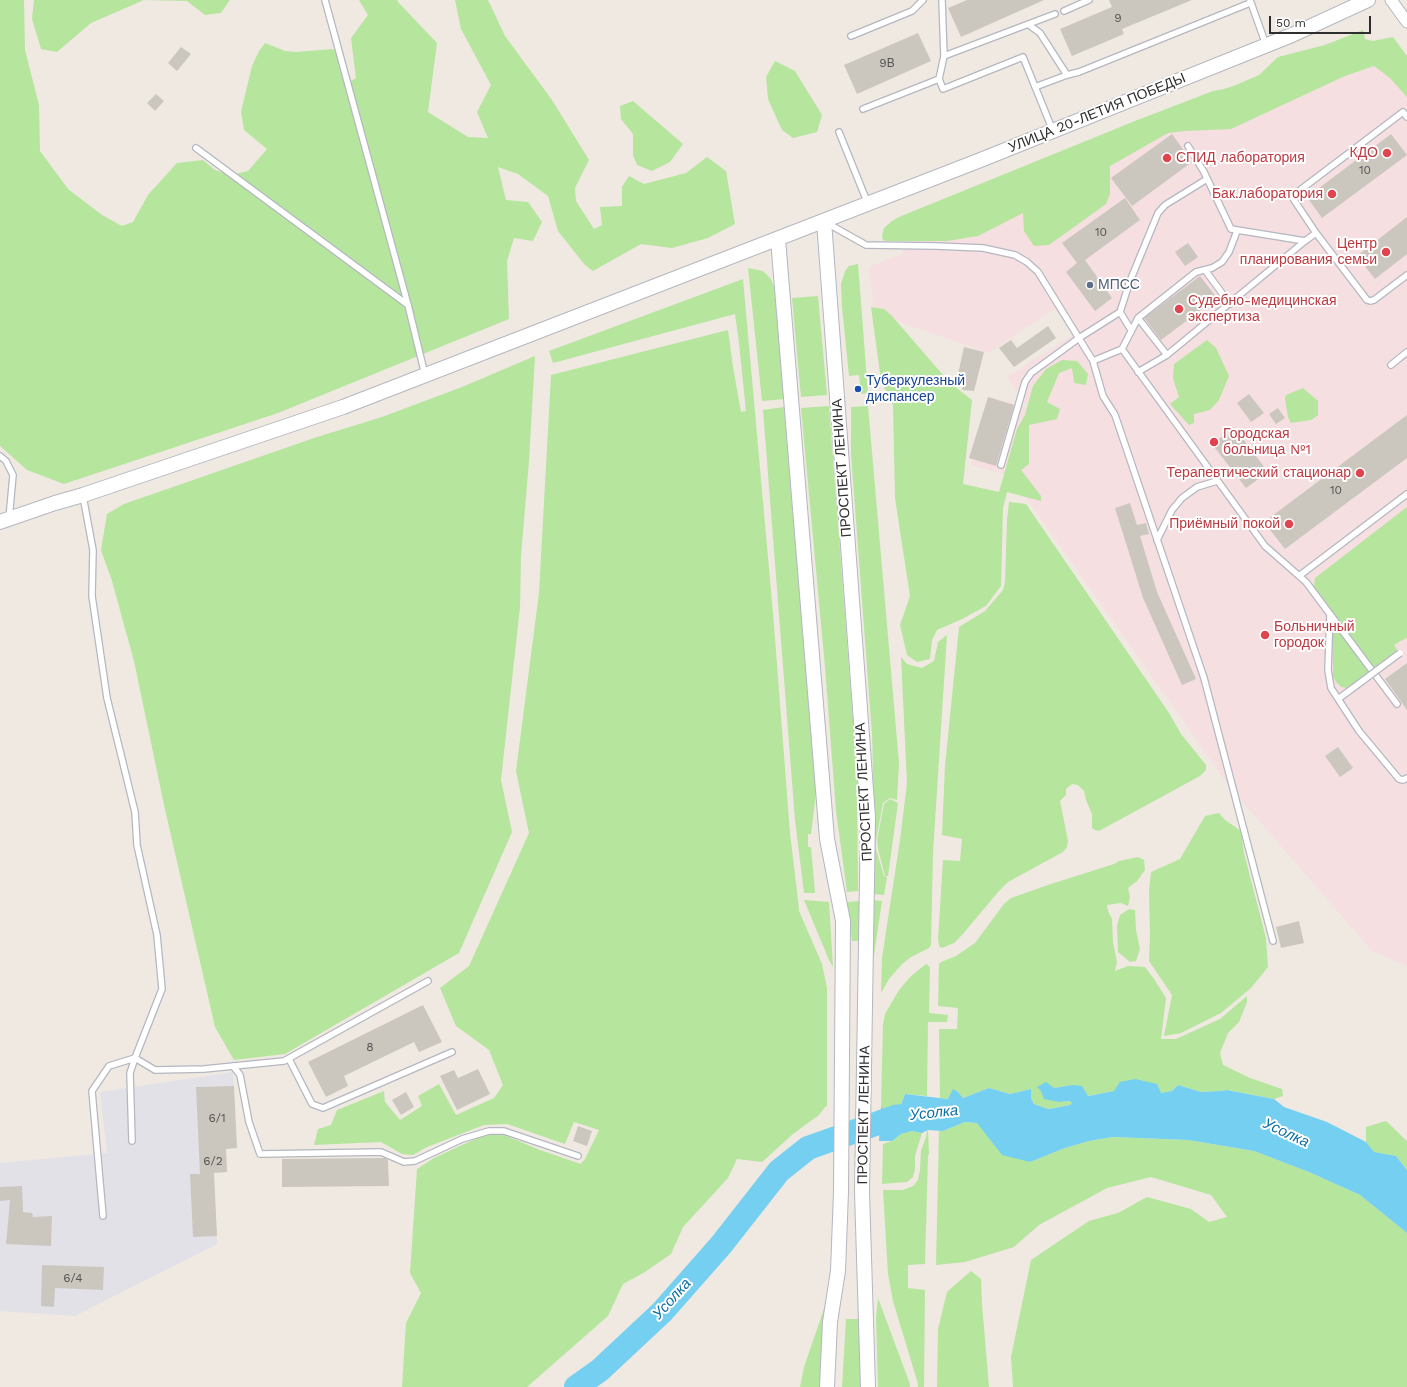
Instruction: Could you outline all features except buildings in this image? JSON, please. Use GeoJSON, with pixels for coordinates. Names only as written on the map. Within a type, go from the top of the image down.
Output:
{"type":"FeatureCollection","features":[{"type":"Feature","properties":{"kind":"street","name":"УЛИЦА 20-ЛЕТИЯ ПОБЕДЫ"},"geometry":{"type":"LineString","coordinates":[[4,521],[343,407],[824,222],[1266,46],[1368,0]]}},
{"type":"Feature","properties":{"kind":"street"},"geometry":{"type":"LineString","coordinates":[[1391,0],[1407,22]]}},
{"type":"Feature","properties":{"kind":"street","name":"ПРОСПЕКТ ЛЕНИНА"},"geometry":{"type":"LineString","coordinates":[[824,222],[868,817],[862,1192],[868,1387]]}},
{"type":"Feature","properties":{"kind":"street","name":"ПРОСПЕКТ ЛЕНИНА"},"geometry":{"type":"LineString","coordinates":[[778,239],[827,839],[843,921],[841,1192],[838,1271],[830,1322],[827,1387]]}},
{"type":"Feature","properties":{"kind":"lane"},"geometry":{"type":"LineString","coordinates":[[325,0],[408,305],[425,375]]}},
{"type":"Feature","properties":{"kind":"lane"},"geometry":{"type":"LineString","coordinates":[[851,36],[912,11],[922,0]]}},
{"type":"Feature","properties":{"kind":"lane"},"geometry":{"type":"LineString","coordinates":[[942,0],[944,56],[939,78],[943,89],[1023,57],[1053,131]]}},
{"type":"Feature","properties":{"kind":"lane"},"geometry":{"type":"LineString","coordinates":[[1064,11],[1089,0]]}},
{"type":"Feature","properties":{"kind":"lane"},"geometry":{"type":"LineString","coordinates":[[1035,87],[1079,72],[1250,1],[1266,46]]}},
{"type":"Feature","properties":{"kind":"lane"},"geometry":{"type":"LineString","coordinates":[[944,56],[1056,14]]}},
{"type":"Feature","properties":{"kind":"lane"},"geometry":{"type":"LineString","coordinates":[[1029,25],[1040,33],[1067,75]]}},
{"type":"Feature","properties":{"kind":"lane"},"geometry":{"type":"LineString","coordinates":[[863,109],[939,78]]}},
{"type":"Feature","properties":{"kind":"lane"},"geometry":{"type":"LineString","coordinates":[[1407,117],[1403,112],[1295,194],[1294,200],[1367,300],[1374,300],[1407,275]]}},
{"type":"Feature","properties":{"kind":"lane"},"geometry":{"type":"LineString","coordinates":[[839,132],[868,204]]}},
{"type":"Feature","properties":{"kind":"lane"},"geometry":{"type":"LineString","coordinates":[[1188,146],[1207,179],[1231,229],[1305,241]]}},
{"type":"Feature","properties":{"kind":"lane"},"geometry":{"type":"LineString","coordinates":[[196,148],[408,305]]}},
{"type":"Feature","properties":{"kind":"lane"},"geometry":{"type":"LineString","coordinates":[[1001,465],[1025,382],[1028,377],[1031,373],[1079,338],[1120,312],[1130,281],[1158,213],[1165,205],[1207,179]]}},
{"type":"Feature","properties":{"kind":"lane"},"geometry":{"type":"LineString","coordinates":[[824,222],[866,245],[984,248],[1015,256],[1028,262],[1038,272],[1093,361],[1103,396],[1115,415],[1204,678],[1273,941]]}},
{"type":"Feature","properties":{"kind":"lane"},"geometry":{"type":"LineString","coordinates":[[1093,361],[1122,349],[1138,318],[1196,272],[1212,268],[1222,262],[1237,231]]}},
{"type":"Feature","properties":{"kind":"lane"},"geometry":{"type":"LineString","coordinates":[[1138,372],[1167,355],[1316,232]]}},
{"type":"Feature","properties":{"kind":"lane"},"geometry":{"type":"LineString","coordinates":[[1205,270],[1230,304]]}},
{"type":"Feature","properties":{"kind":"lane"},"geometry":{"type":"LineString","coordinates":[[1120,312],[1131,330]]}},
{"type":"Feature","properties":{"kind":"lane"},"geometry":{"type":"LineString","coordinates":[[1138,318],[1167,355]]}},
{"type":"Feature","properties":{"kind":"lane"},"geometry":{"type":"LineString","coordinates":[[1122,349],[1265,546],[1306,582],[1397,704]]}},
{"type":"Feature","properties":{"kind":"lane"},"geometry":{"type":"LineString","coordinates":[[1391,365],[1407,352]]}},
{"type":"Feature","properties":{"kind":"lane"},"geometry":{"type":"LineString","coordinates":[[0,456],[6,461],[13,475],[4,521]]}},
{"type":"Feature","properties":{"kind":"lane"},"geometry":{"type":"LineString","coordinates":[[1157,540],[1172,510],[1182,498],[1197,487],[1217,480]]}},
{"type":"Feature","properties":{"kind":"lane"},"geometry":{"type":"LineString","coordinates":[[1299,576],[1407,494]]}},
{"type":"Feature","properties":{"kind":"lane"},"geometry":{"type":"LineString","coordinates":[[83,495],[93,550],[92,596],[107,698],[135,812],[137,845],[157,935],[162,981],[162,989],[130,1073],[132,1141]]}},
{"type":"Feature","properties":{"kind":"lane"},"geometry":{"type":"LineString","coordinates":[[1330,614],[1329,680],[1331,688],[1360,731],[1399,779],[1403,780],[1407,778]]}},
{"type":"Feature","properties":{"kind":"lane"},"geometry":{"type":"LineString","coordinates":[[1338,699],[1400,652]]}},
{"type":"Feature","properties":{"kind":"lane"},"geometry":{"type":"LineString","coordinates":[[103,1216],[92,1091],[109,1066],[135,1058],[155,1070],[204,1069],[284,1062],[428,981]]}},
{"type":"Feature","properties":{"kind":"lane"},"geometry":{"type":"LineString","coordinates":[[289,1059],[312,1104],[323,1108],[452,1052]]}},
{"type":"Feature","properties":{"kind":"lane"},"geometry":{"type":"LineString","coordinates":[[233,1066],[240,1075],[249,1122],[260,1154],[381,1152],[404,1162],[415,1161],[462,1139],[489,1130],[504,1130],[578,1156]]}},
{"type":"Feature","properties":{"kind":"shaded area","name":"Больничный городок"},"geometry":{"type":"Polygon","coordinates":[[[1386,41],[1407,70],[1407,966],[1372,951],[1256,817],[1235,795],[1011,476],[971,465],[990,397],[1029,408],[1007,377],[1073,335],[1055,309],[988,353],[874,313],[869,267],[902,254],[905,239],[1386,41]]]}},
{"type":"Feature","properties":{"kind":"shaded area"},"geometry":{"type":"Polygon","coordinates":[[[233,1072],[237,1148],[226,1149],[227,1172],[214,1173],[217,1244],[75,1316],[0,1311],[0,1163],[107,1153],[100,1092],[233,1072]]]}},
{"type":"Feature","properties":{"kind":"green space"},"geometry":{"type":"Polygon","coordinates":[[[0,0],[24,0],[25,50],[39,105],[40,151],[68,189],[102,215],[122,226],[133,222],[148,195],[177,163],[203,160],[215,170],[231,175],[248,171],[267,149],[244,130],[241,112],[252,66],[259,51],[265,43],[285,51],[296,52],[333,49],[342,58],[348,83],[356,78],[351,38],[368,15],[359,0],[398,0],[397,1],[437,43],[428,112],[468,137],[488,138],[477,112],[491,85],[461,29],[455,0],[488,0],[505,36],[552,100],[589,160],[575,188],[576,201],[594,229],[602,225],[600,207],[622,206],[622,187],[629,176],[644,184],[686,173],[707,157],[726,171],[735,224],[708,238],[672,248],[641,244],[593,271],[584,264],[558,231],[548,196],[518,174],[498,167],[506,200],[528,202],[542,222],[533,241],[514,238],[507,261],[509,319],[278,413],[64,484],[27,470],[0,446],[0,0]]]}},
{"type":"Feature","properties":{"kind":"green space"},"geometry":{"type":"Polygon","coordinates":[[[34,0],[144,0],[91,23],[57,52],[41,49],[32,19],[34,0]]]}},
{"type":"Feature","properties":{"kind":"green space"},"geometry":{"type":"Polygon","coordinates":[[[144,0],[230,0],[221,13],[205,15],[187,1],[144,0]]]}},
{"type":"Feature","properties":{"kind":"green space"},"geometry":{"type":"Polygon","coordinates":[[[1363,30],[1365,39],[1373,41],[1393,37],[1407,56],[1407,97],[1390,78],[1374,66],[1345,76],[1231,129],[1168,133],[1110,166],[1110,194],[1106,204],[1049,245],[1034,246],[1024,231],[1023,213],[978,236],[947,241],[883,240],[882,236],[884,228],[899,217],[1135,121],[1213,91],[1236,85],[1259,75],[1278,57],[1325,45],[1363,30]]]}},
{"type":"Feature","properties":{"kind":"green space"},"geometry":{"type":"Polygon","coordinates":[[[775,61],[795,71],[822,115],[817,132],[793,138],[782,130],[768,99],[766,77],[775,61]]]}},
{"type":"Feature","properties":{"kind":"green space"},"geometry":{"type":"Polygon","coordinates":[[[633,101],[683,144],[670,162],[652,171],[637,165],[633,155],[633,134],[621,119],[620,106],[633,101]]]}},
{"type":"Feature","properties":{"kind":"green space"},"geometry":{"type":"Polygon","coordinates":[[[858,264],[868,393],[861,394],[859,375],[849,376],[841,284],[845,271],[849,266],[858,264]]]}},
{"type":"Feature","properties":{"kind":"green space"},"geometry":{"type":"Polygon","coordinates":[[[748,268],[763,271],[771,279],[775,290],[785,399],[762,401],[748,268]]]}},
{"type":"Feature","properties":{"kind":"green space"},"geometry":{"type":"Polygon","coordinates":[[[743,279],[773,613],[790,833],[799,911],[822,964],[827,988],[827,1106],[819,1115],[793,1134],[762,1162],[737,1159],[728,1178],[683,1227],[671,1254],[645,1272],[623,1284],[608,1316],[527,1387],[402,1387],[406,1323],[421,1293],[410,1273],[417,1169],[434,1158],[485,1135],[504,1135],[540,1150],[581,1164],[599,1130],[574,1122],[565,1144],[507,1124],[484,1125],[427,1147],[413,1155],[402,1154],[381,1142],[314,1145],[318,1129],[331,1125],[337,1110],[384,1091],[385,1102],[400,1120],[422,1106],[418,1096],[439,1084],[456,1115],[494,1098],[503,1085],[489,1050],[456,1026],[440,988],[469,966],[529,833],[516,771],[539,593],[551,375],[728,330],[741,412],[746,411],[735,314],[553,363],[549,351],[743,279]]]}},
{"type":"Feature","properties":{"kind":"green space"},"geometry":{"type":"Polygon","coordinates":[[[818,296],[827,395],[801,397],[792,298],[818,296]]]}},
{"type":"Feature","properties":{"kind":"green space"},"geometry":{"type":"Polygon","coordinates":[[[871,307],[884,309],[892,316],[949,382],[972,400],[963,484],[999,492],[1017,429],[1025,415],[1033,386],[1046,369],[1062,360],[1077,361],[1088,374],[1086,385],[1074,383],[1072,368],[1059,373],[1047,402],[1060,409],[1057,419],[1029,425],[1029,464],[1021,470],[1041,496],[1041,501],[1007,492],[1003,508],[1001,586],[986,606],[937,630],[932,640],[930,659],[917,662],[907,655],[900,625],[910,596],[895,498],[893,405],[881,381],[871,307]]]}},
{"type":"Feature","properties":{"kind":"green space"},"geometry":{"type":"Polygon","coordinates":[[[1207,340],[1216,348],[1229,376],[1219,400],[1210,410],[1194,414],[1194,423],[1189,425],[1170,404],[1179,397],[1173,378],[1174,364],[1207,340]]]}},
{"type":"Feature","properties":{"kind":"green space"},"geometry":{"type":"Polygon","coordinates":[[[535,356],[529,461],[521,556],[520,607],[501,780],[512,832],[459,953],[285,1054],[234,1060],[215,1027],[164,805],[134,661],[112,581],[101,550],[107,514],[124,504],[314,438],[382,417],[462,387],[535,356]]]}},
{"type":"Feature","properties":{"kind":"green space"},"geometry":{"type":"Polygon","coordinates":[[[1303,388],[1318,401],[1318,415],[1311,420],[1291,423],[1288,417],[1285,399],[1286,395],[1303,388]]]}},
{"type":"Feature","properties":{"kind":"green space"},"geometry":{"type":"Polygon","coordinates":[[[829,406],[857,772],[858,891],[847,892],[836,811],[825,667],[801,408],[829,406]]]}},
{"type":"Feature","properties":{"kind":"green space"},"geometry":{"type":"Polygon","coordinates":[[[868,406],[899,763],[897,800],[890,798],[883,803],[876,840],[876,849],[884,876],[887,877],[884,895],[872,894],[874,807],[872,734],[851,454],[851,407],[868,406]]]}},
{"type":"Feature","properties":{"kind":"green space"},"geometry":{"type":"Polygon","coordinates":[[[784,407],[816,793],[811,834],[808,834],[808,847],[811,847],[815,893],[804,893],[795,820],[763,410],[784,407]]]}},
{"type":"Feature","properties":{"kind":"green space"},"geometry":{"type":"Polygon","coordinates":[[[1009,502],[1026,504],[1169,713],[1181,734],[1206,765],[1206,770],[1200,776],[1099,831],[1092,828],[1092,814],[1084,791],[1078,785],[1072,784],[1066,789],[1066,795],[1060,801],[1068,841],[1067,847],[1063,852],[1008,882],[954,943],[942,948],[939,946],[938,939],[943,860],[960,861],[962,839],[942,835],[945,766],[959,627],[985,611],[1003,590],[1005,582],[1009,502]]]}},
{"type":"Feature","properties":{"kind":"green space"},"geometry":{"type":"Polygon","coordinates":[[[1407,507],[1407,639],[1406,638],[1394,645],[1397,650],[1348,688],[1341,687],[1333,676],[1333,630],[1336,616],[1314,586],[1315,578],[1407,507]]]}},
{"type":"Feature","properties":{"kind":"green space"},"geometry":{"type":"Polygon","coordinates":[[[947,635],[933,853],[931,945],[929,948],[911,957],[902,964],[889,979],[881,993],[882,958],[907,783],[901,657],[907,664],[922,668],[934,661],[938,642],[947,635]]]}},
{"type":"Feature","properties":{"kind":"green space"},"geometry":{"type":"Polygon","coordinates":[[[890,799],[898,803],[888,876],[885,876],[877,840],[884,804],[890,799]]]}},
{"type":"Feature","properties":{"kind":"green space"},"geometry":{"type":"Polygon","coordinates":[[[1219,813],[1225,820],[1241,831],[1244,853],[1266,938],[1268,967],[1251,988],[1221,1013],[1181,1033],[1164,1036],[1172,995],[1149,961],[1149,891],[1151,872],[1180,859],[1205,816],[1219,813]]]}},
{"type":"Feature","properties":{"kind":"green space"},"geometry":{"type":"Polygon","coordinates":[[[1138,857],[1144,860],[1145,870],[1137,881],[1128,888],[1130,897],[1128,906],[1121,903],[1107,905],[1112,919],[1113,942],[1117,962],[1115,971],[1128,966],[1145,967],[1154,979],[1166,998],[1161,1039],[1176,1039],[1220,1019],[1247,996],[1247,1002],[1239,1022],[1228,1033],[1220,1053],[1223,1065],[1250,1078],[1282,1089],[1283,1096],[1274,1099],[1227,1090],[1201,1092],[1178,1085],[1172,1091],[1161,1093],[1114,1091],[1087,1096],[1072,1085],[1054,1088],[1059,1102],[1071,1101],[1072,1103],[1070,1105],[1049,1109],[1034,1104],[1031,1098],[1031,1089],[1010,1094],[989,1088],[963,1098],[958,1092],[948,1099],[940,1098],[939,1029],[957,1029],[958,1008],[938,1006],[939,964],[956,956],[975,943],[1004,904],[1011,898],[1114,864],[1119,861],[1138,857]]]}},
{"type":"Feature","properties":{"kind":"green space"},"geometry":{"type":"Polygon","coordinates":[[[804,900],[829,902],[833,967],[829,960],[804,900]]]}},
{"type":"Feature","properties":{"kind":"green space"},"geometry":{"type":"Polygon","coordinates":[[[872,900],[882,901],[872,969],[872,900]]]}},
{"type":"Feature","properties":{"kind":"green space"},"geometry":{"type":"Polygon","coordinates":[[[860,901],[859,941],[852,941],[847,902],[860,901]]]}},
{"type":"Feature","properties":{"kind":"green space"},"geometry":{"type":"Polygon","coordinates":[[[1129,909],[1135,910],[1136,930],[1140,949],[1136,961],[1130,962],[1118,952],[1117,926],[1120,915],[1129,909]]]}},
{"type":"Feature","properties":{"kind":"green space"},"geometry":{"type":"Polygon","coordinates":[[[926,964],[930,968],[929,1013],[948,1015],[947,1022],[928,1022],[927,1096],[905,1094],[899,1110],[888,1111],[881,1107],[883,1024],[885,1014],[899,990],[911,976],[926,964]]]}},
{"type":"Feature","properties":{"kind":"green space"},"geometry":{"type":"Polygon","coordinates":[[[1386,1121],[1407,1141],[1407,1170],[1396,1156],[1373,1152],[1366,1142],[1366,1127],[1386,1121]]]}},
{"type":"Feature","properties":{"kind":"green space"},"geometry":{"type":"Polygon","coordinates":[[[965,1122],[977,1123],[1030,1162],[1065,1148],[1089,1141],[1113,1137],[1188,1140],[1254,1151],[1309,1172],[1360,1195],[1407,1233],[1407,1387],[1013,1387],[1011,1357],[1031,1260],[1089,1221],[1118,1213],[1147,1197],[1191,1209],[1209,1222],[1227,1217],[1211,1195],[1151,1177],[1107,1188],[1039,1225],[1014,1247],[965,1262],[936,1265],[939,1130],[943,1131],[965,1122]]]}},
{"type":"Feature","properties":{"kind":"green space"},"geometry":{"type":"Polygon","coordinates":[[[928,1130],[929,1154],[925,1264],[908,1265],[908,1288],[925,1290],[924,1387],[918,1387],[893,1301],[888,1274],[883,1190],[903,1190],[913,1186],[918,1180],[921,1151],[928,1130]]]}},
{"type":"Feature","properties":{"kind":"green space"},"geometry":{"type":"Polygon","coordinates":[[[912,1131],[922,1133],[915,1156],[915,1169],[913,1177],[907,1182],[882,1184],[883,1144],[892,1141],[901,1134],[912,1131]]]}},
{"type":"Feature","properties":{"kind":"green space"},"geometry":{"type":"Polygon","coordinates":[[[971,1271],[981,1279],[989,1387],[937,1387],[938,1329],[947,1292],[971,1271]]]}},
{"type":"Feature","properties":{"kind":"green space"},"geometry":{"type":"Polygon","coordinates":[[[828,1297],[821,1387],[800,1387],[804,1367],[828,1297]]]}},
{"type":"Feature","properties":{"kind":"green space"},"geometry":{"type":"Polygon","coordinates":[[[878,1298],[910,1387],[878,1387],[876,1317],[878,1298]]]}},
{"type":"Feature","properties":{"kind":"green space"},"geometry":{"type":"Polygon","coordinates":[[[846,1319],[859,1319],[861,1387],[842,1387],[846,1319]]]}},
{"type":"Feature","properties":{"kind":"water"},"geometry":{"type":"Polygon","coordinates":[[[1135,1079],[1157,1084],[1161,1093],[1172,1091],[1178,1085],[1201,1092],[1227,1090],[1274,1099],[1284,1107],[1327,1122],[1366,1142],[1374,1152],[1396,1156],[1407,1170],[1407,1233],[1360,1195],[1309,1172],[1254,1151],[1188,1140],[1113,1137],[1089,1141],[1065,1148],[1030,1162],[1002,1155],[977,1123],[965,1122],[943,1131],[928,1130],[922,1133],[912,1131],[901,1134],[892,1141],[879,1141],[881,1107],[888,1111],[899,1110],[905,1094],[948,1099],[953,1089],[963,1098],[989,1088],[1010,1094],[1031,1089],[1031,1098],[1034,1104],[1049,1109],[1070,1105],[1072,1103],[1070,1101],[1059,1102],[1044,1099],[1041,1091],[1037,1087],[1046,1082],[1054,1088],[1072,1085],[1082,1086],[1088,1096],[1114,1091],[1120,1082],[1135,1079]]]}},
{"type":"Feature","properties":{"kind":"waterway","name":"Усолка"},"geometry":{"type":"LineString","coordinates":[[576,1387],[600,1370],[662,1312],[721,1245],[779,1171],[808,1148],[895,1117],[911,1115]]}},
{"type":"Feature","properties":{"kind":"place","name":"КДО"},"geometry":{"type":"Point","coordinates":[1387,153]}},
{"type":"Feature","properties":{"kind":"place","name":"СПИД лаборатория"},"geometry":{"type":"Point","coordinates":[1167,158]}},
{"type":"Feature","properties":{"kind":"place","name":"Бак.лаборатория"},"geometry":{"type":"Point","coordinates":[1332,194]}},
{"type":"Feature","properties":{"kind":"place","name":"Центр планирования семьи"},"geometry":{"type":"Point","coordinates":[1386,252]}},
{"type":"Feature","properties":{"kind":"place","name":"МПСС"},"geometry":{"type":"Point","coordinates":[1090,285]}},
{"type":"Feature","properties":{"kind":"place","name":"Судебно-медицинская экспертиза"},"geometry":{"type":"Point","coordinates":[1179,309]}},
{"type":"Feature","properties":{"kind":"place","name":"Туберкулезный диспансер"},"geometry":{"type":"Point","coordinates":[858,389]}},
{"type":"Feature","properties":{"kind":"place","name":"Городская больница №1"},"geometry":{"type":"Point","coordinates":[1214,442]}},
{"type":"Feature","properties":{"kind":"place","name":"Терапевтический стационар"},"geometry":{"type":"Point","coordinates":[1360,473]}},
{"type":"Feature","properties":{"kind":"place","name":"Приёмный покой"},"geometry":{"type":"Point","coordinates":[1289,524]}},
{"type":"Feature","properties":{"kind":"place","name":"Больничный городок"},"geometry":{"type":"Point","coordinates":[1265,635]}}]}
